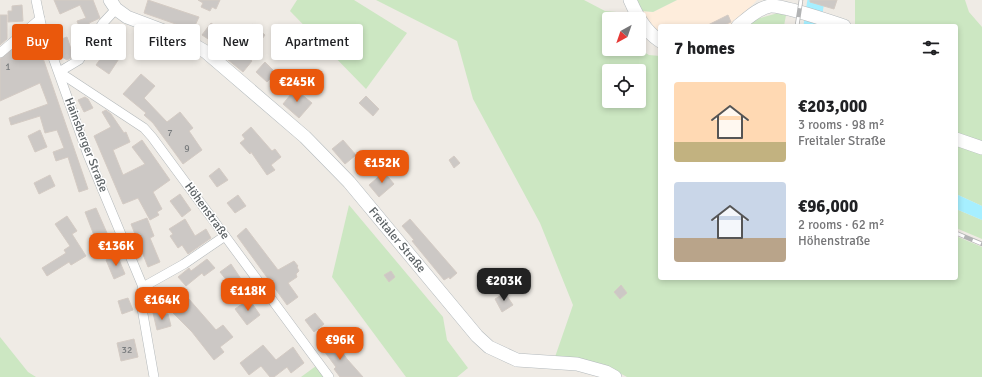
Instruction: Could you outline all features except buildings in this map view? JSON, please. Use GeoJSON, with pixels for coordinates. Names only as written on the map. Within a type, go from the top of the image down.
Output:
{"type":"FeatureCollection","features":[{"type":"Feature","properties":{"kind":"main road"},"geometry":{"type":"LineString","coordinates":[[630,0],[645,27],[652,36],[658,39]]}},
{"type":"Feature","properties":{"kind":"main road","name":"Freitaler Straße"},"geometry":{"type":"LineString","coordinates":[[113,4],[127,17],[180,37],[206,52],[305,137],[349,182],[472,330],[489,347],[517,360],[577,364],[606,372],[615,377]]}},
{"type":"Feature","properties":{"kind":"main road"},"geometry":{"type":"LineString","coordinates":[[740,24],[750,16],[769,6],[777,6],[832,22]]}},
{"type":"Feature","properties":{"kind":"main road"},"geometry":{"type":"LineString","coordinates":[[958,140],[982,148]]}},
{"type":"Feature","properties":{"kind":"street","name":"Hainsberger Straße"},"geometry":{"type":"LineString","coordinates":[[36,0],[40,19],[88,155],[143,287],[140,297],[154,377]]}},
{"type":"Feature","properties":{"kind":"street","name":"Freitaler Straße"},"geometry":{"type":"LineString","coordinates":[[59,72],[79,60],[103,23],[113,4]]}},
{"type":"Feature","properties":{"kind":"street"},"geometry":{"type":"LineString","coordinates":[[0,52],[40,19]]}},
{"type":"Feature","properties":{"kind":"street","name":"Höhenstraße"},"geometry":{"type":"LineString","coordinates":[[59,72],[144,128],[170,160],[329,377]]}},
{"type":"Feature","properties":{"kind":"street"},"geometry":{"type":"LineString","coordinates":[[143,287],[184,264],[225,236]]}},
{"type":"Feature","properties":{"kind":"shaded area"},"geometry":{"type":"Polygon","coordinates":[[[677,0],[757,0],[734,24],[658,24],[658,34],[652,30],[646,19],[646,12],[642,11],[653,12],[677,0]]]}},
{"type":"Feature","properties":{"kind":"green space"},"geometry":{"type":"Polygon","coordinates":[[[297,0],[354,0],[407,33],[366,89],[338,60],[363,60],[363,24],[303,24],[290,11],[297,0]]]}},
{"type":"Feature","properties":{"kind":"green space"},"geometry":{"type":"Polygon","coordinates":[[[376,0],[584,0],[605,11],[616,12],[602,12],[602,56],[646,56],[646,53],[658,56],[658,280],[958,280],[958,237],[982,247],[982,377],[627,377],[603,364],[555,357],[573,305],[540,223],[473,99],[457,41],[376,0]]]}},
{"type":"Feature","properties":{"kind":"green space"},"geometry":{"type":"Polygon","coordinates":[[[633,0],[677,0],[653,12],[642,11],[633,0]]]}},
{"type":"Feature","properties":{"kind":"green space"},"geometry":{"type":"Polygon","coordinates":[[[855,0],[965,0],[969,12],[982,27],[982,206],[958,195],[958,24],[855,24],[855,0]]]}},
{"type":"Feature","properties":{"kind":"green space"},"geometry":{"type":"Polygon","coordinates":[[[778,13],[786,15],[784,24],[746,24],[754,16],[760,18],[778,13]]]}},
{"type":"Feature","properties":{"kind":"green space"},"geometry":{"type":"Polygon","coordinates":[[[349,205],[443,317],[447,340],[468,368],[457,377],[406,377],[332,277],[349,205]]]}},
{"type":"Feature","properties":{"kind":"green space"},"geometry":{"type":"Polygon","coordinates":[[[958,210],[982,220],[982,239],[958,229],[958,210]]]}},
{"type":"Feature","properties":{"kind":"green space"},"geometry":{"type":"Polygon","coordinates":[[[0,337],[28,372],[36,377],[0,377],[0,337]]]}},
{"type":"Feature","properties":{"kind":"green space"},"geometry":{"type":"Polygon","coordinates":[[[316,366],[324,377],[301,377],[316,366]]]}},
{"type":"Feature","properties":{"kind":"water"},"geometry":{"type":"Polygon","coordinates":[[[958,195],[982,206],[982,220],[958,210],[958,195]]]}},
{"type":"Feature","properties":{"kind":"waterway"},"geometry":{"type":"LineString","coordinates":[[812,24],[816,0]]}},
{"type":"Feature","properties":{"kind":"railway"},"geometry":{"type":"LineString","coordinates":[[797,24],[801,0]]}},
{"type":"Feature","properties":{"kind":"railway"},"geometry":{"type":"LineString","coordinates":[[958,234],[982,244]]}}]}
